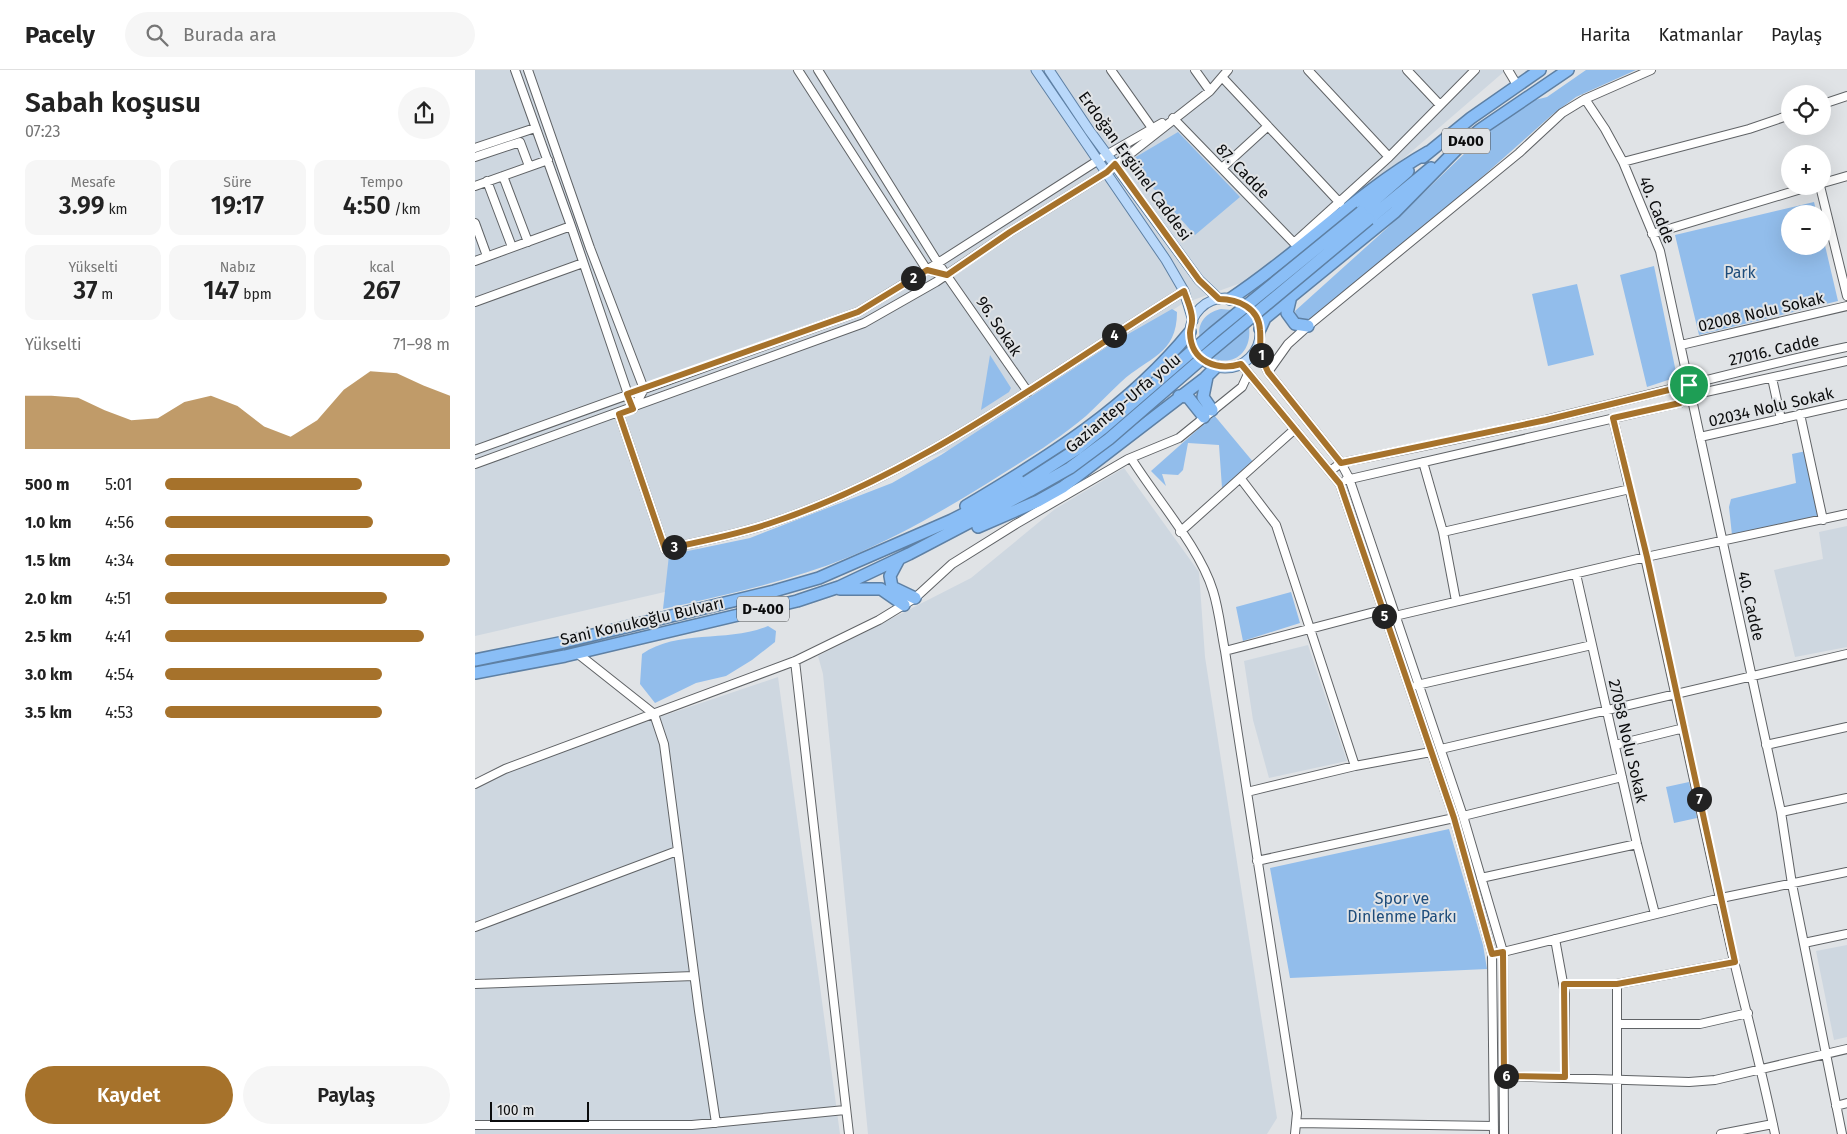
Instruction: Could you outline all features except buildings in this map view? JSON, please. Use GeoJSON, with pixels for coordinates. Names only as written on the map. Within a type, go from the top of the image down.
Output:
{"type":"FeatureCollection","features":[{"type":"Feature","properties":{"kind":"highway","name":"D400"},"geometry":{"type":"LineString","coordinates":[[1365,216],[1428,152],[1540,70]]}},
{"type":"Feature","properties":{"kind":"highway","name":"D400"},"geometry":{"type":"LineString","coordinates":[[1365,216],[1459,147],[1481,128],[1568,70]]}},
{"type":"Feature","properties":{"kind":"highway"},"geometry":{"type":"LineString","coordinates":[[1260,335],[1265,318],[1395,212],[1459,147]]}},
{"type":"Feature","properties":{"kind":"highway"},"geometry":{"type":"LineString","coordinates":[[1225,299],[1269,274],[1389,176],[1428,152]]}},
{"type":"Feature","properties":{"kind":"highway","name":"Gaziantep-Urfa yolu"},"geometry":{"type":"LineString","coordinates":[[1028,486],[1102,429],[1213,333],[1365,216]]}},
{"type":"Feature","properties":{"kind":"highway"},"geometry":{"type":"LineString","coordinates":[[1291,296],[1287,313],[1295,324],[1308,326]]}},
{"type":"Feature","properties":{"kind":"highway"},"geometry":{"type":"LineString","coordinates":[[911,539],[1047,456],[1102,419],[1166,362],[1191,326]]}},
{"type":"Feature","properties":{"kind":"highway"},"geometry":{"type":"LineString","coordinates":[[915,598],[892,587],[890,576],[904,557],[1017,510],[1063,487],[1179,396],[1207,377],[1216,367]]}},
{"type":"Feature","properties":{"kind":"highway"},"geometry":{"type":"LineString","coordinates":[[1207,377],[1203,397],[1208,414]]}},
{"type":"Feature","properties":{"kind":"highway"},"geometry":{"type":"LineString","coordinates":[[1179,396],[1188,397],[1208,414]]}},
{"type":"Feature","properties":{"kind":"highway","name":"Sani Konukoğlu Bulvarı"},"geometry":{"type":"LineString","coordinates":[[475,660],[564,642],[774,591],[819,578],[1028,486]]}},
{"type":"Feature","properties":{"kind":"highway","name":"Sani Konukoğlu Bulvarı"},"geometry":{"type":"LineString","coordinates":[[475,674],[577,653],[769,608],[829,590],[904,557],[1028,486]]}},
{"type":"Feature","properties":{"kind":"highway"},"geometry":{"type":"LineString","coordinates":[[829,590],[881,589],[904,605]]}},
{"type":"Feature","properties":{"kind":"main road"},"geometry":{"type":"LineString","coordinates":[[1036,70],[1107,172],[1184,291],[1191,326],[1192,344],[1197,354],[1210,366],[1228,368],[1241,364],[1256,351],[1260,335],[1257,318],[1251,309],[1241,302],[1225,299],[1203,307],[1191,326]]}},
{"type":"Feature","properties":{"kind":"main road","name":"Erdoğan Ergünel Caddesi"},"geometry":{"type":"LineString","coordinates":[[1049,70],[1089,130],[1199,280],[1225,299]]}},
{"type":"Feature","properties":{"kind":"street"},"geometry":{"type":"LineString","coordinates":[[515,70],[571,226],[633,409]]}},
{"type":"Feature","properties":{"kind":"street"},"geometry":{"type":"LineString","coordinates":[[528,70],[590,248],[644,389],[633,409]]}},
{"type":"Feature","properties":{"kind":"street"},"geometry":{"type":"LineString","coordinates":[[798,70],[927,270],[947,275]]}},
{"type":"Feature","properties":{"kind":"street","name":"96. Sokak"},"geometry":{"type":"LineString","coordinates":[[818,70],[938,263],[1028,392]]}},
{"type":"Feature","properties":{"kind":"street"},"geometry":{"type":"LineString","coordinates":[[1111,70],[1152,128]]}},
{"type":"Feature","properties":{"kind":"street"},"geometry":{"type":"LineString","coordinates":[[1195,70],[1210,91]]}},
{"type":"Feature","properties":{"kind":"street"},"geometry":{"type":"LineString","coordinates":[[475,464],[633,409],[864,323],[947,275],[1107,172],[1173,118],[1210,91],[1228,70]]}},
{"type":"Feature","properties":{"kind":"street"},"geometry":{"type":"LineString","coordinates":[[1309,70],[1389,158]]}},
{"type":"Feature","properties":{"kind":"street"},"geometry":{"type":"LineString","coordinates":[[1407,70],[1440,105]]}},
{"type":"Feature","properties":{"kind":"street"},"geometry":{"type":"LineString","coordinates":[[1222,77],[1340,203],[1389,158],[1440,105],[1465,73],[1475,70]]}},
{"type":"Feature","properties":{"kind":"street"},"geometry":{"type":"LineString","coordinates":[[1508,70],[1517,85]]}},
{"type":"Feature","properties":{"kind":"street"},"geometry":{"type":"LineString","coordinates":[[1268,372],[1288,344],[1308,326],[1519,153],[1562,113],[1585,99],[1651,70]]}},
{"type":"Feature","properties":{"kind":"street"},"geometry":{"type":"LineString","coordinates":[[1831,101],[1847,96]]}},
{"type":"Feature","properties":{"kind":"street","name":"40. Cadde"},"geometry":{"type":"LineString","coordinates":[[1585,99],[1605,129],[1623,162],[1660,251],[1781,812],[1792,884],[1842,1134]]}},
{"type":"Feature","properties":{"kind":"street"},"geometry":{"type":"LineString","coordinates":[[475,450],[858,312],[1098,160],[1152,128],[1173,118]]}},
{"type":"Feature","properties":{"kind":"street","name":"87. Cadde"},"geometry":{"type":"LineString","coordinates":[[1173,118],[1294,243],[1340,203]]}},
{"type":"Feature","properties":{"kind":"street"},"geometry":{"type":"LineString","coordinates":[[1623,162],[1749,130],[1781,119]]}},
{"type":"Feature","properties":{"kind":"street"},"geometry":{"type":"LineString","coordinates":[[1222,168],[1268,126]]}},
{"type":"Feature","properties":{"kind":"street"},"geometry":{"type":"LineString","coordinates":[[475,148],[535,128]]}},
{"type":"Feature","properties":{"kind":"street"},"geometry":{"type":"LineString","coordinates":[[475,157],[520,142],[529,166]]}},
{"type":"Feature","properties":{"kind":"street"},"geometry":{"type":"LineString","coordinates":[[475,186],[548,160]]}},
{"type":"Feature","properties":{"kind":"street"},"geometry":{"type":"LineString","coordinates":[[503,176],[528,242]]}},
{"type":"Feature","properties":{"kind":"street"},"geometry":{"type":"LineString","coordinates":[[1831,181],[1847,176]]}},
{"type":"Feature","properties":{"kind":"street"},"geometry":{"type":"LineString","coordinates":[[487,181],[512,247]]}},
{"type":"Feature","properties":{"kind":"street"},"geometry":{"type":"LineString","coordinates":[[1652,234],[1781,195]]}},
{"type":"Feature","properties":{"kind":"street"},"geometry":{"type":"LineString","coordinates":[[1822,195],[1847,296]]}},
{"type":"Feature","properties":{"kind":"street"},"geometry":{"type":"LineString","coordinates":[[1029,205],[1037,216]]}},
{"type":"Feature","properties":{"kind":"street"},"geometry":{"type":"LineString","coordinates":[[475,223],[487,256]]}},
{"type":"Feature","properties":{"kind":"street"},"geometry":{"type":"LineString","coordinates":[[475,261],[571,226]]}},
{"type":"Feature","properties":{"kind":"street"},"geometry":{"type":"LineString","coordinates":[[475,302],[583,263]]}},
{"type":"Feature","properties":{"kind":"street"},"geometry":{"type":"LineString","coordinates":[[619,414],[665,549],[768,524],[854,490],[915,459],[1028,392],[1184,291]]}},
{"type":"Feature","properties":{"kind":"street","name":"02008 Nolu Sokak"},"geometry":{"type":"LineString","coordinates":[[1681,346],[1847,306]]}},
{"type":"Feature","properties":{"kind":"street"},"geometry":{"type":"LineString","coordinates":[[1260,335],[1261,357],[1268,372],[1341,463],[1349,478],[1417,685],[1463,816],[1503,952],[1504,1134]]}},
{"type":"Feature","properties":{"kind":"street","name":"27016. Cadde"},"geometry":{"type":"LineString","coordinates":[[1330,471],[1341,463],[1546,420],[1768,364],[1847,347]]}},
{"type":"Feature","properties":{"kind":"street","name":"27016. Cadde"},"geometry":{"type":"LineString","coordinates":[[1340,484],[1349,478],[1680,403],[1692,395],[1847,361]]}},
{"type":"Feature","properties":{"kind":"street"},"geometry":{"type":"LineString","coordinates":[[1241,364],[1340,484],[1454,818],[1492,954],[1494,1130],[1432,1125],[1297,1123]]}},
{"type":"Feature","properties":{"kind":"street"},"geometry":{"type":"LineString","coordinates":[[475,784],[505,769],[795,661],[879,620],[915,598],[952,564],[1016,524],[1131,458],[1179,438],[1243,387],[1248,374]]}},
{"type":"Feature","properties":{"kind":"street"},"geometry":{"type":"LineString","coordinates":[[1772,378],[1781,419]]}},
{"type":"Feature","properties":{"kind":"street","name":"02034 Nolu Sokak"},"geometry":{"type":"LineString","coordinates":[[1700,437],[1847,404]]}},
{"type":"Feature","properties":{"kind":"street"},"geometry":{"type":"LineString","coordinates":[[1801,414],[1823,520]]}},
{"type":"Feature","properties":{"kind":"street"},"geometry":{"type":"LineString","coordinates":[[1613,418],[1647,557],[1735,962],[1762,1068],[1775,1134]]}},
{"type":"Feature","properties":{"kind":"street"},"geometry":{"type":"LineString","coordinates":[[1180,532],[1295,429]]}},
{"type":"Feature","properties":{"kind":"street"},"geometry":{"type":"LineString","coordinates":[[1131,458],[1203,567],[1213,591],[1225,651],[1297,1123],[1295,1134]]}},
{"type":"Feature","properties":{"kind":"street"},"geometry":{"type":"LineString","coordinates":[[1423,462],[1443,532],[1456,601]]}},
{"type":"Feature","properties":{"kind":"street"},"geometry":{"type":"LineString","coordinates":[[1241,479],[1275,525],[1355,766]]}},
{"type":"Feature","properties":{"kind":"street"},"geometry":{"type":"LineString","coordinates":[[1443,532],[1630,490]]}},
{"type":"Feature","properties":{"kind":"street"},"geometry":{"type":"LineString","coordinates":[[1395,616],[1647,557],[1847,514]]}},
{"type":"Feature","properties":{"kind":"street","name":"27058 Nolu Sokak"},"geometry":{"type":"LineString","coordinates":[[1576,574],[1637,844],[1655,914]]}},
{"type":"Feature","properties":{"kind":"street"},"geometry":{"type":"LineString","coordinates":[[1225,651],[1382,610]]}},
{"type":"Feature","properties":{"kind":"street"},"geometry":{"type":"LineString","coordinates":[[1417,685],[1592,645]]}},
{"type":"Feature","properties":{"kind":"street"},"geometry":{"type":"LineString","coordinates":[[577,653],[654,714],[664,744],[677,851],[716,1123]]}},
{"type":"Feature","properties":{"kind":"street"},"geometry":{"type":"LineString","coordinates":[[1441,749],[1607,708],[1753,677],[1847,654]]}},
{"type":"Feature","properties":{"kind":"street"},"geometry":{"type":"LineString","coordinates":[[795,661],[849,1134]]}},
{"type":"Feature","properties":{"kind":"street"},"geometry":{"type":"LineString","coordinates":[[1766,745],[1847,727]]}},
{"type":"Feature","properties":{"kind":"street"},"geometry":{"type":"LineString","coordinates":[[1615,745],[1685,728]]}},
{"type":"Feature","properties":{"kind":"street"},"geometry":{"type":"LineString","coordinates":[[1247,792],[1355,766],[1431,752]]}},
{"type":"Feature","properties":{"kind":"street"},"geometry":{"type":"LineString","coordinates":[[1463,816],[1622,777]]}},
{"type":"Feature","properties":{"kind":"street"},"geometry":{"type":"LineString","coordinates":[[1781,812],[1847,798]]}},
{"type":"Feature","properties":{"kind":"street"},"geometry":{"type":"LineString","coordinates":[[1257,861],[1454,818]]}},
{"type":"Feature","properties":{"kind":"street"},"geometry":{"type":"LineString","coordinates":[[1481,878],[1637,844]]}},
{"type":"Feature","properties":{"kind":"street"},"geometry":{"type":"LineString","coordinates":[[475,927],[677,851]]}},
{"type":"Feature","properties":{"kind":"street"},"geometry":{"type":"LineString","coordinates":[[1492,954],[1721,898],[1847,872]]}},
{"type":"Feature","properties":{"kind":"street"},"geometry":{"type":"LineString","coordinates":[[1804,943],[1847,934]]}},
{"type":"Feature","properties":{"kind":"street"},"geometry":{"type":"LineString","coordinates":[[1555,939],[1564,984],[1565,1077]]}},
{"type":"Feature","properties":{"kind":"street"},"geometry":{"type":"LineString","coordinates":[[1564,984],[1617,984],[1735,962]]}},
{"type":"Feature","properties":{"kind":"street"},"geometry":{"type":"LineString","coordinates":[[475,984],[695,976]]}},
{"type":"Feature","properties":{"kind":"street"},"geometry":{"type":"LineString","coordinates":[[1617,984],[1617,1134]]}},
{"type":"Feature","properties":{"kind":"street"},"geometry":{"type":"LineString","coordinates":[[1617,1024],[1700,1024],[1748,1014]]}},
{"type":"Feature","properties":{"kind":"street"},"geometry":{"type":"LineString","coordinates":[[1504,1076],[1618,1080],[1715,1080],[1847,1049]]}},
{"type":"Feature","properties":{"kind":"street"},"geometry":{"type":"LineString","coordinates":[[1836,1106],[1847,1103]]}},
{"type":"Feature","properties":{"kind":"street"},"geometry":{"type":"LineString","coordinates":[[475,1125],[716,1123],[845,1110]]}},
{"type":"Feature","properties":{"kind":"street"},"geometry":{"type":"LineString","coordinates":[[1721,1134],[1773,1124]]}},
{"type":"Feature","properties":{"kind":"street"},"geometry":{"type":"LineString","coordinates":[[1388,1125],[1388,1134]]}},
{"type":"Feature","properties":{"kind":"street"},"geometry":{"type":"LineString","coordinates":[[1432,1125],[1432,1134]]}},
{"type":"Feature","properties":{"kind":"shaded area"},"geometry":{"type":"Polygon","coordinates":[[[475,70],[1506,70],[1272,272],[1182,304],[972,441],[697,549],[669,591],[475,636],[475,70]]]}},
{"type":"Feature","properties":{"kind":"shaded area"},"geometry":{"type":"Polygon","coordinates":[[[1124,468],[1199,572],[1205,657],[1277,1118],[1267,1134],[868,1134],[823,674],[818,656],[971,578],[1055,509],[1124,468]]]}},
{"type":"Feature","properties":{"kind":"shaded area"},"geometry":{"type":"Polygon","coordinates":[[[1847,526],[1847,647],[1795,657],[1774,570],[1823,559],[1819,532],[1847,526]]]}},
{"type":"Feature","properties":{"kind":"shaded area"},"geometry":{"type":"Polygon","coordinates":[[[1308,645],[1347,761],[1269,778],[1253,720],[1244,661],[1308,645]]]}},
{"type":"Feature","properties":{"kind":"shaded area"},"geometry":{"type":"Polygon","coordinates":[[[778,677],[840,1134],[475,1134],[475,782],[497,772],[778,677]]]}},
{"type":"Feature","properties":{"kind":"shaded area"},"geometry":{"type":"Polygon","coordinates":[[[1847,945],[1847,1037],[1834,1040],[1816,951],[1847,945]]]}},
{"type":"Feature","properties":{"kind":"green space"},"geometry":{"type":"Polygon","coordinates":[[[1586,70],[1636,70],[1576,97],[1553,114],[1464,193],[1329,305],[1302,325],[1298,322],[1295,311],[1386,229],[1492,127],[1531,101],[1547,97],[1586,70]]]}},
{"type":"Feature","properties":{"kind":"green space"},"geometry":{"type":"Polygon","coordinates":[[[1178,132],[1240,197],[1195,235],[1129,161],[1178,132]]]}},
{"type":"Feature","properties":{"kind":"green space","name":"Park"},"geometry":{"type":"Polygon","coordinates":[[[1814,202],[1815,205],[1801,205],[1814,202]]]}},
{"type":"Feature","properties":{"kind":"green space","name":"Park"},"geometry":{"type":"Polygon","coordinates":[[[1781,210],[1781,255],[1827,255],[1838,301],[1699,335],[1675,235],[1781,210]]]}},
{"type":"Feature","properties":{"kind":"green space"},"geometry":{"type":"Polygon","coordinates":[[[1654,266],[1677,377],[1647,387],[1620,275],[1654,266]]]}},
{"type":"Feature","properties":{"kind":"green space"},"geometry":{"type":"Polygon","coordinates":[[[1577,284],[1594,355],[1548,366],[1532,294],[1577,284]]]}},
{"type":"Feature","properties":{"kind":"green space"},"geometry":{"type":"Polygon","coordinates":[[[1172,309],[1177,312],[1176,326],[1172,338],[1159,354],[1121,382],[1086,416],[1066,432],[984,486],[908,529],[827,566],[757,587],[663,609],[669,555],[750,538],[892,483],[941,455],[1116,341],[1172,309]]]}},
{"type":"Feature","properties":{"kind":"green space"},"geometry":{"type":"Polygon","coordinates":[[[1221,309],[1232,310],[1200,339],[1201,323],[1211,313],[1221,309]]]}},
{"type":"Feature","properties":{"kind":"green space"},"geometry":{"type":"Polygon","coordinates":[[[1249,327],[1248,343],[1240,355],[1228,360],[1212,358],[1249,327]]]}},
{"type":"Feature","properties":{"kind":"green space"},"geometry":{"type":"Polygon","coordinates":[[[990,355],[1011,388],[1009,392],[981,410],[990,355]]]}},
{"type":"Feature","properties":{"kind":"green space"},"geometry":{"type":"Polygon","coordinates":[[[1214,415],[1254,463],[1222,488],[1219,445],[1188,443],[1183,470],[1178,475],[1162,474],[1166,486],[1151,471],[1214,415]]]}},
{"type":"Feature","properties":{"kind":"green space"},"geometry":{"type":"Polygon","coordinates":[[[1806,451],[1818,508],[1817,516],[1732,535],[1729,507],[1731,499],[1796,483],[1792,454],[1806,451]]]}},
{"type":"Feature","properties":{"kind":"green space"},"geometry":{"type":"Polygon","coordinates":[[[1291,592],[1300,623],[1243,641],[1236,607],[1291,592]]]}},
{"type":"Feature","properties":{"kind":"green space"},"geometry":{"type":"Polygon","coordinates":[[[768,626],[776,631],[775,642],[752,660],[726,676],[696,683],[655,703],[640,684],[642,654],[656,646],[672,641],[737,634],[768,626]]]}},
{"type":"Feature","properties":{"kind":"green space"},"geometry":{"type":"Polygon","coordinates":[[[1689,782],[1697,818],[1674,823],[1666,787],[1689,782]]]}},
{"type":"Feature","properties":{"kind":"green space","name":"Spor ve Dinlenme Parkı"},"geometry":{"type":"Polygon","coordinates":[[[1449,829],[1483,945],[1487,969],[1290,978],[1270,868],[1449,829]]]}},
{"type":"Feature","properties":{"kind":"route"},"geometry":{"type":"LineString","coordinates":[[1115,164],[1199,280],[1219,299],[1231,299],[1241,302],[1251,309],[1257,318],[1260,329],[1261,357],[1268,372],[1341,463],[1546,420],[1689,385],[1692,395],[1680,403],[1613,418],[1647,557],[1735,962],[1617,984],[1564,984],[1565,1077],[1504,1076],[1503,952],[1492,954],[1488,934],[1454,818],[1340,484],[1241,364],[1228,368],[1210,366],[1197,354],[1192,344],[1190,332],[1193,321],[1184,291],[1144,315],[1051,378],[884,476],[811,508],[768,524],[719,538],[665,549],[619,414],[633,409],[627,394],[858,312],[927,270],[947,275],[1010,232],[1107,172],[1115,164]]}}]}
